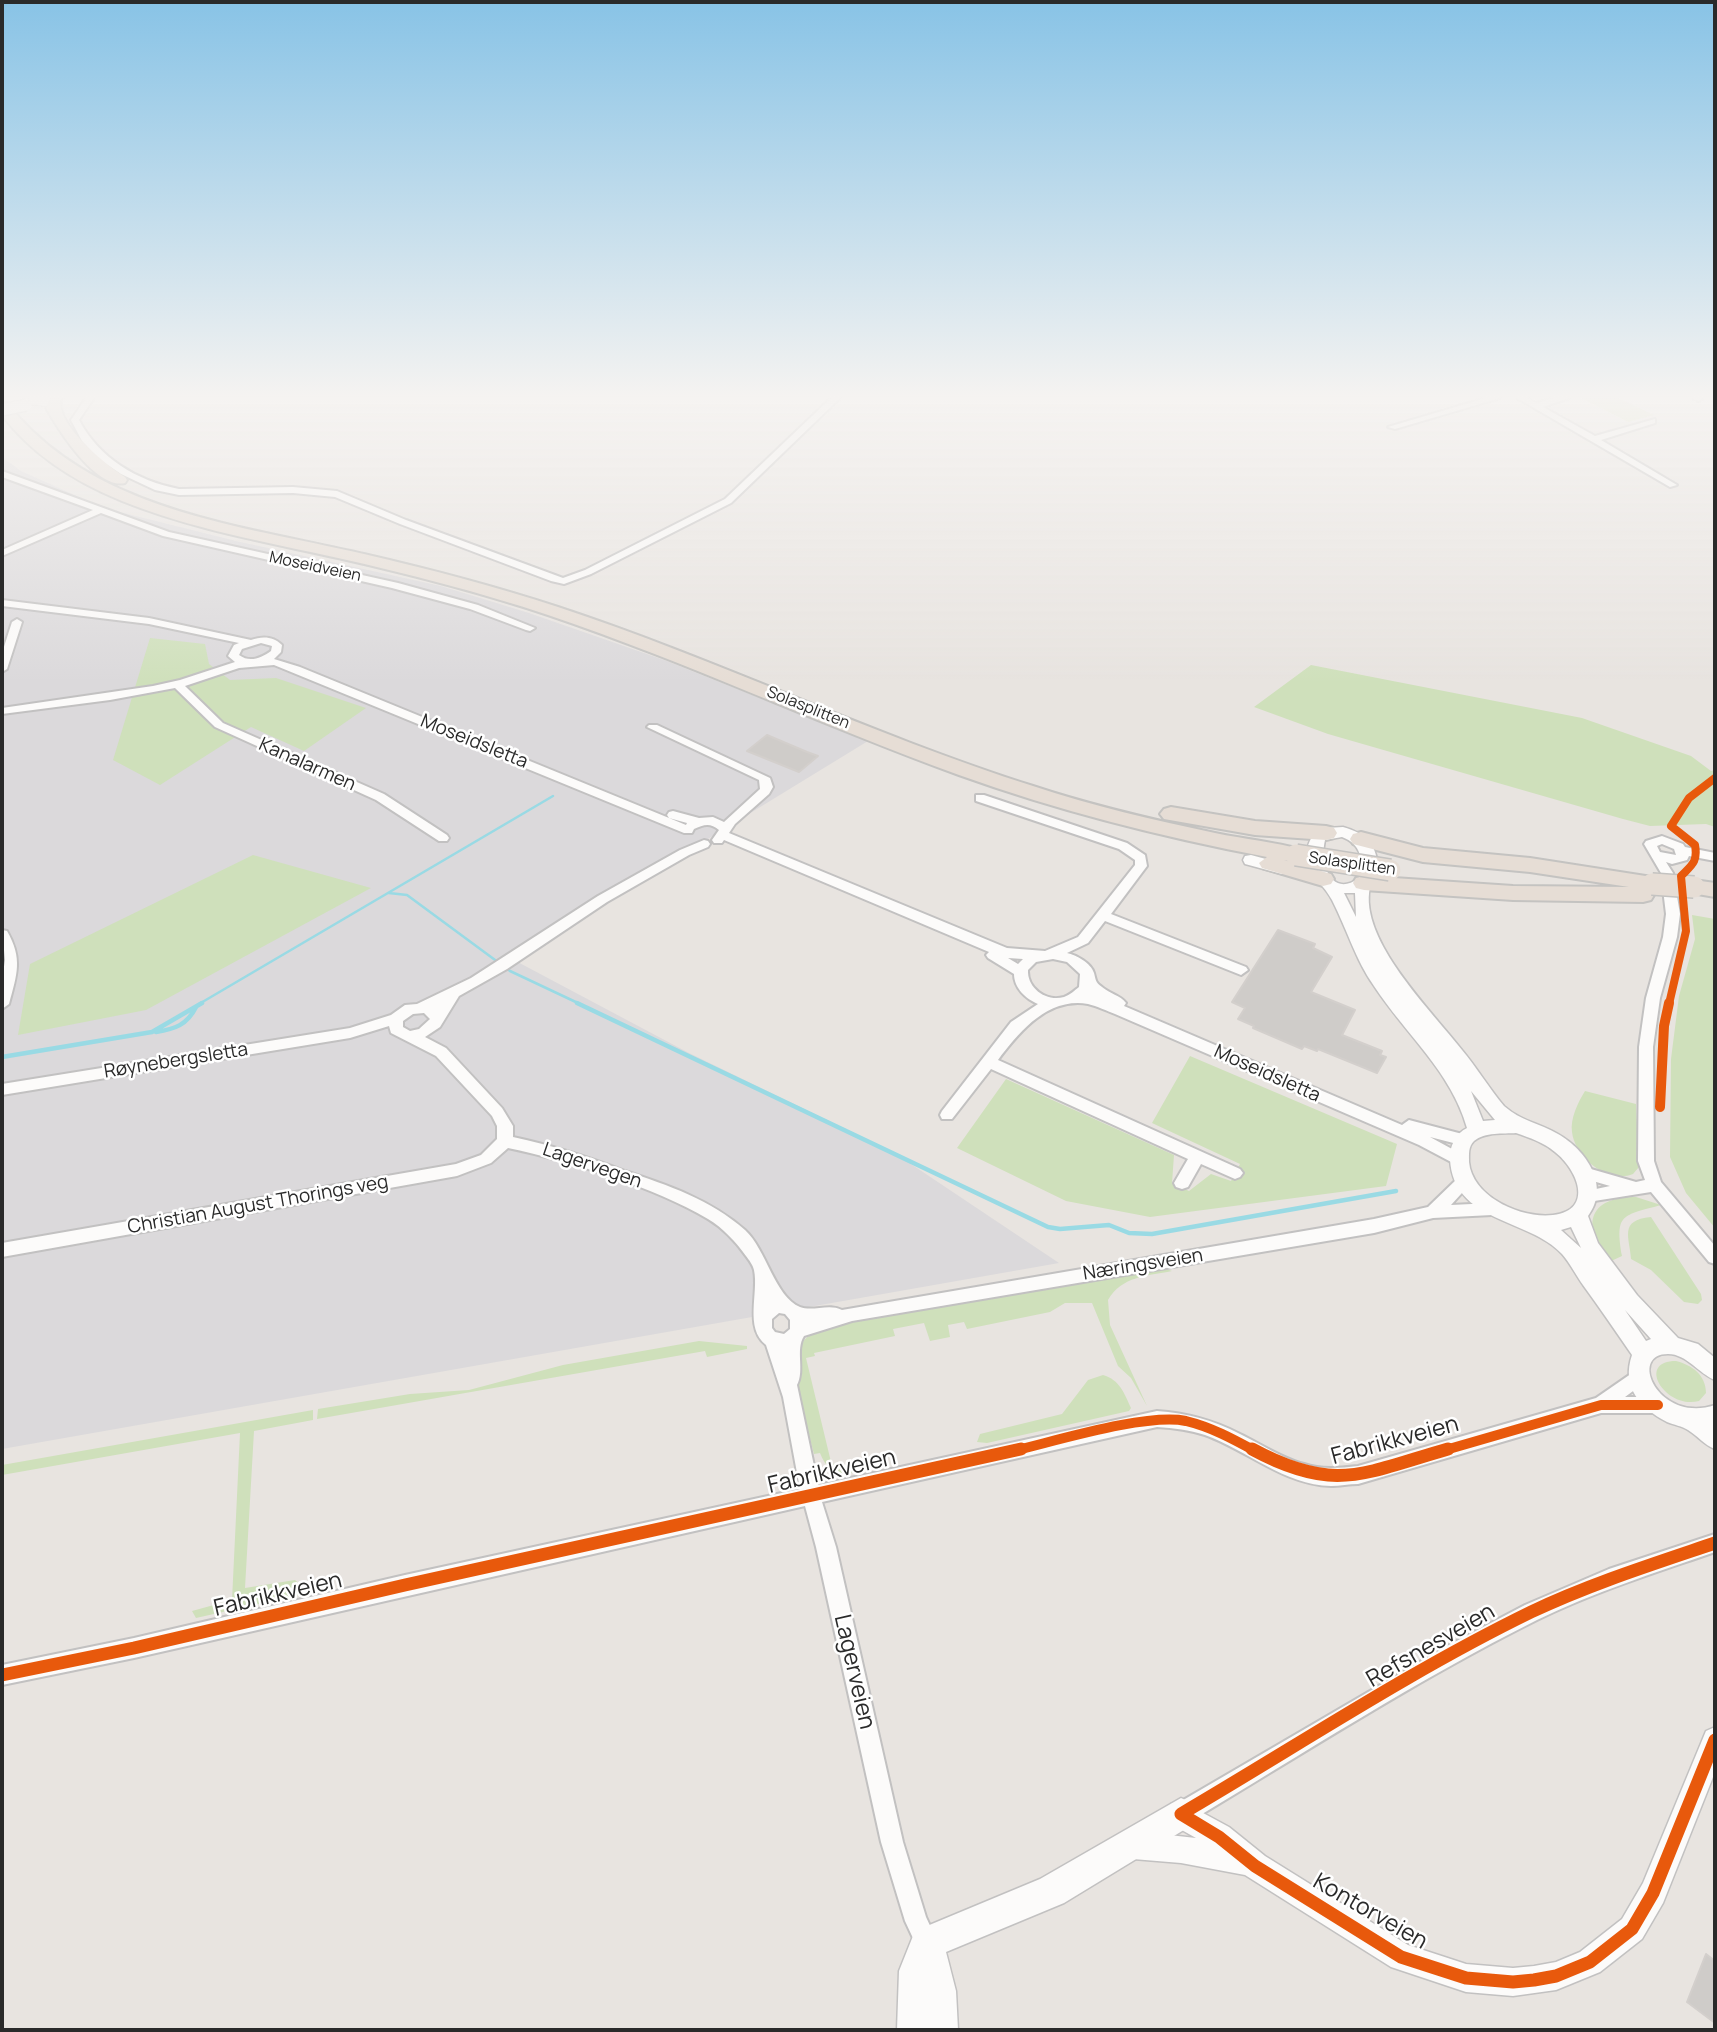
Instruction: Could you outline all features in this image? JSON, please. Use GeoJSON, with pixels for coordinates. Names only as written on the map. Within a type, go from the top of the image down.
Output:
{"type":"FeatureCollection","features":[{"type":"Feature","properties":{"kind":"highway","name":"Solasplitten"},"geometry":{"type":"LineString","coordinates":[[119,493],[157,508],[212,524],[429,575],[555,612],[949,763],[1026,791],[1112,816],[1296,852],[1389,866],[1658,884]]}},
{"type":"Feature","properties":{"kind":"highway","name":"Solasplitten"},"geometry":{"type":"LineString","coordinates":[[136,493],[162,504],[219,520],[434,570],[561,607],[1018,781],[1176,824],[1296,852]]}},
{"type":"Feature","properties":{"kind":"highway"},"geometry":{"type":"LineString","coordinates":[[143,493],[162,504]]}},
{"type":"Feature","properties":{"kind":"highway"},"geometry":{"type":"LineString","coordinates":[[949,763],[960,771],[1053,806],[1142,833],[1290,867],[1327,881]]}},
{"type":"Feature","properties":{"kind":"highway"},"geometry":{"type":"LineString","coordinates":[[1018,781],[1034,782],[1119,805],[1206,820],[1274,830],[1326,833]]}},
{"type":"Feature","properties":{"kind":"highway"},"geometry":{"type":"LineString","coordinates":[[1361,839],[1415,852],[1540,866],[1705,894]]}},
{"type":"Feature","properties":{"kind":"highway"},"geometry":{"type":"LineString","coordinates":[[1363,884],[1503,892],[1658,884]]}},
{"type":"Feature","properties":{"kind":"main road"},"geometry":{"type":"LineString","coordinates":[[915,2030],[916,1971],[927,1943],[1052,1891],[1181,1814]]}},
{"type":"Feature","properties":{"kind":"main road","name":"Lagerveien"},"geometry":{"type":"LineString","coordinates":[[927,1943],[939,1990],[940,2030]]}},
{"type":"Feature","properties":{"kind":"street","name":"Moseidveien"},"geometry":{"type":"LineString","coordinates":[[51,493],[166,534],[394,585],[474,607],[530,628]]}},
{"type":"Feature","properties":{"kind":"street"},"geometry":{"type":"LineString","coordinates":[[324,493],[337,494],[402,522],[560,581],[575,578],[728,501],[737,493]]}},
{"type":"Feature","properties":{"kind":"street"},"geometry":{"type":"LineString","coordinates":[[2,553],[99,511]]}},
{"type":"Feature","properties":{"kind":"street"},"geometry":{"type":"LineString","coordinates":[[2,605],[149,621],[248,642]]}},
{"type":"Feature","properties":{"kind":"street"},"geometry":{"type":"LineString","coordinates":[[2,605],[179,630],[210,638],[234,653],[237,661],[253,662]]}},
{"type":"Feature","properties":{"kind":"street"},"geometry":{"type":"LineString","coordinates":[[485,627],[501,617]]}},
{"type":"Feature","properties":{"kind":"street"},"geometry":{"type":"LineString","coordinates":[[2,669],[17,622]]}},
{"type":"Feature","properties":{"kind":"street","name":"Moseidsletta"},"geometry":{"type":"LineString","coordinates":[[248,642],[271,641],[277,645],[276,652],[300,666],[696,827]]}},
{"type":"Feature","properties":{"kind":"street"},"geometry":{"type":"LineString","coordinates":[[216,670],[248,642]]}},
{"type":"Feature","properties":{"kind":"street"},"geometry":{"type":"LineString","coordinates":[[2,712],[112,698],[178,684],[216,670],[253,662],[276,652]]}},
{"type":"Feature","properties":{"kind":"street","name":"Moseidsletta"},"geometry":{"type":"LineString","coordinates":[[253,662],[275,663],[296,669],[696,827]]}},
{"type":"Feature","properties":{"kind":"street","name":"Kanalarmen"},"geometry":{"type":"LineString","coordinates":[[178,684],[219,725],[380,797],[443,838]]}},
{"type":"Feature","properties":{"kind":"street"},"geometry":{"type":"LineString","coordinates":[[618,889],[687,850],[717,837],[767,787],[764,778],[757,773],[653,727]]}},
{"type":"Feature","properties":{"kind":"street"},"geometry":{"type":"LineString","coordinates":[[505,1141],[505,1126],[497,1112],[441,1052],[396,1029],[396,1019],[404,1011],[454,995],[618,889],[671,852],[696,827],[725,816],[757,799]]}},
{"type":"Feature","properties":{"kind":"street"},"geometry":{"type":"LineString","coordinates":[[696,827],[693,841],[717,837],[997,950],[1018,955],[1047,955],[1063,956],[1080,965],[1087,973],[1088,982],[1081,995],[1074,1000],[1051,1002],[1027,992],[1021,985],[1020,971],[1032,958],[1047,955],[1083,940],[1141,866],[1141,858],[1124,846],[980,799]]}},
{"type":"Feature","properties":{"kind":"street"},"geometry":{"type":"LineString","coordinates":[[696,827],[719,823],[717,837]]}},
{"type":"Feature","properties":{"kind":"street"},"geometry":{"type":"LineString","coordinates":[[1516,1126],[1489,1100],[1395,981],[1362,914],[1363,884],[1369,873],[1368,851],[1361,839],[1343,832],[1326,833],[1316,842],[1315,867],[1345,904],[1357,941],[1380,984],[1465,1092],[1471,1135],[1458,1159],[1464,1182],[1492,1209],[1553,1236],[1569,1248],[1643,1353]]}},
{"type":"Feature","properties":{"kind":"street"},"geometry":{"type":"LineString","coordinates":[[717,837],[998,957],[1020,971]]}},
{"type":"Feature","properties":{"kind":"street"},"geometry":{"type":"LineString","coordinates":[[1680,856],[1672,843],[1657,841],[1650,845],[1656,855],[1658,884],[1672,925],[1653,998],[1645,1074],[1645,1152],[1654,1185],[1715,1257]]}},
{"type":"Feature","properties":{"kind":"street"},"geometry":{"type":"LineString","coordinates":[[1658,884],[1675,866],[1680,856]]}},
{"type":"Feature","properties":{"kind":"street"},"geometry":{"type":"LineString","coordinates":[[1680,856],[1715,857]]}},
{"type":"Feature","properties":{"kind":"street"},"geometry":{"type":"LineString","coordinates":[[1251,860],[1317,883],[1335,898],[1348,917]]}},
{"type":"Feature","properties":{"kind":"street"},"geometry":{"type":"LineString","coordinates":[[1327,881],[1349,888],[1363,884]]}},
{"type":"Feature","properties":{"kind":"street"},"geometry":{"type":"LineString","coordinates":[[1102,915],[1241,970]]}},
{"type":"Feature","properties":{"kind":"street"},"geometry":{"type":"LineString","coordinates":[[2,933],[11,949],[12,963],[2,1004]]}},
{"type":"Feature","properties":{"kind":"street"},"geometry":{"type":"LineString","coordinates":[[1080,965],[1083,940]]}},
{"type":"Feature","properties":{"kind":"street","name":"Moseidsletta"},"geometry":{"type":"LineString","coordinates":[[1088,982],[1098,992],[1123,1005],[1329,1094],[1424,1131],[1471,1135]]}},
{"type":"Feature","properties":{"kind":"street"},"geometry":{"type":"LineString","coordinates":[[947,1115],[1016,1026],[1027,1002],[1027,992]]}},
{"type":"Feature","properties":{"kind":"street"},"geometry":{"type":"LineString","coordinates":[[408,1036],[425,1033],[454,995]]}},
{"type":"Feature","properties":{"kind":"street","name":"Moseidsletta"},"geometry":{"type":"LineString","coordinates":[[1074,1000],[1088,999],[1120,1010],[1458,1159]]}},
{"type":"Feature","properties":{"kind":"street"},"geometry":{"type":"LineString","coordinates":[[1016,1026],[1051,1002]]}},
{"type":"Feature","properties":{"kind":"street"},"geometry":{"type":"LineString","coordinates":[[422,1007],[432,1010],[441,1052]]}},
{"type":"Feature","properties":{"kind":"street","name":"Røynebergsletta"},"geometry":{"type":"LineString","coordinates":[[2,1088],[350,1033],[396,1019]]}},
{"type":"Feature","properties":{"kind":"street","name":"Røynebergsletta"},"geometry":{"type":"LineString","coordinates":[[350,1033],[408,1036]]}},
{"type":"Feature","properties":{"kind":"street"},"geometry":{"type":"LineString","coordinates":[[988,1062],[1235,1173]]}},
{"type":"Feature","properties":{"kind":"street"},"geometry":{"type":"LineString","coordinates":[[1471,1135],[1495,1126],[1516,1126],[1554,1140],[1573,1156],[1584,1172],[1583,1205],[1587,1244],[1639,1312],[1671,1345]]}},
{"type":"Feature","properties":{"kind":"street","name":"Christian August Thorings veg"},"geometry":{"type":"LineString","coordinates":[[2,1250],[457,1170],[486,1159],[505,1141]]}},
{"type":"Feature","properties":{"kind":"street","name":"Lagervegen"},"geometry":{"type":"LineString","coordinates":[[505,1141],[542,1147],[697,1204],[730,1225],[751,1248],[775,1296],[795,1322]]}},
{"type":"Feature","properties":{"kind":"street"},"geometry":{"type":"LineString","coordinates":[[1182,1183],[1198,1156]]}},
{"type":"Feature","properties":{"kind":"street"},"geometry":{"type":"LineString","coordinates":[[1584,1172],[1634,1187]]}},
{"type":"Feature","properties":{"kind":"street","name":"Næringsveien"},"geometry":{"type":"LineString","coordinates":[[1433,1212],[1464,1182]]}},
{"type":"Feature","properties":{"kind":"street"},"geometry":{"type":"LineString","coordinates":[[1526,1223],[1550,1224],[1583,1205],[1634,1187],[1654,1185]]}},
{"type":"Feature","properties":{"kind":"street","name":"Næringsveien"},"geometry":{"type":"LineString","coordinates":[[795,1322],[1396,1222],[1433,1212],[1492,1209]]}},
{"type":"Feature","properties":{"kind":"street"},"geometry":{"type":"LineString","coordinates":[[762,1267],[763,1332],[773,1339],[783,1340],[795,1322],[775,1308],[763,1317]]}},
{"type":"Feature","properties":{"kind":"street","name":"Lagerveien"},"geometry":{"type":"LineString","coordinates":[[792,1397],[795,1322]]}},
{"type":"Feature","properties":{"kind":"street","name":"Lagerveien"},"geometry":{"type":"LineString","coordinates":[[773,1339],[792,1397],[811,1496],[826,1546],[902,1879],[916,1922],[927,1943]]}},
{"type":"Feature","properties":{"kind":"street"},"geometry":{"type":"LineString","coordinates":[[1712,1363],[1688,1350],[1671,1345],[1655,1346],[1643,1353],[1637,1364],[1638,1377],[1646,1392],[1658,1405],[1675,1415],[1693,1420],[1709,1419],[1715,1415]]}},
{"type":"Feature","properties":{"kind":"street","name":"Fabrikkveien"},"geometry":{"type":"LineString","coordinates":[[1601,1405],[1638,1377]]}},
{"type":"Feature","properties":{"kind":"street","name":"Fabrikkveien"},"geometry":{"type":"LineString","coordinates":[[2,1675],[134,1648],[431,1579],[1144,1422],[1171,1419],[1206,1425],[1307,1476],[1334,1480],[1601,1405],[1658,1405]]}},
{"type":"Feature","properties":{"kind":"street"},"geometry":{"type":"LineString","coordinates":[[1693,1420],[1715,1439]]}},
{"type":"Feature","properties":{"kind":"street","name":"Refsnesveien"},"geometry":{"type":"LineString","coordinates":[[1181,1814],[1454,1653],[1520,1618],[1609,1579],[1715,1542]]}},
{"type":"Feature","properties":{"kind":"street","name":"Kontorveien"},"geometry":{"type":"LineString","coordinates":[[1250,1863],[1401,1957],[1423,1966],[1466,1978],[1489,1981],[1513,1982],[1556,1976],[1590,1962],[1632,1929],[1642,1914],[1715,1740]]}},
{"type":"Feature","properties":{"kind":"street"},"geometry":{"type":"LineString","coordinates":[[1181,1814],[1219,1837],[1250,1863]]}},
{"type":"Feature","properties":{"kind":"street"},"geometry":{"type":"LineString","coordinates":[[1131,1845],[1181,1849],[1250,1863]]}},
{"type":"Feature","properties":{"kind":"shaded area"},"geometry":{"type":"Polygon","coordinates":[[[2,493],[70,493],[104,508],[236,541],[441,586],[667,661],[868,741],[512,959],[689,1053],[893,1152],[1059,1263],[2,1449],[2,493]]]}},
{"type":"Feature","properties":{"kind":"green space"},"geometry":{"type":"Polygon","coordinates":[[[150,638],[205,644],[209,664],[230,680],[276,678],[366,708],[304,751],[251,727],[160,785],[113,760],[150,638]]]}},
{"type":"Feature","properties":{"kind":"green space"},"geometry":{"type":"Polygon","coordinates":[[[1311,665],[1582,718],[1691,756],[1711,771],[1715,770],[1715,827],[1706,824],[1650,826],[1623,819],[1328,734],[1254,707],[1311,665]]]}},
{"type":"Feature","properties":{"kind":"green space"},"geometry":{"type":"Polygon","coordinates":[[[253,855],[371,888],[146,1010],[18,1035],[30,964],[253,855]]]}},
{"type":"Feature","properties":{"kind":"green space"},"geometry":{"type":"Polygon","coordinates":[[[1692,915],[1715,919],[1715,1228],[1686,1193],[1670,1157],[1671,1059],[1679,996],[1695,939],[1692,915]]]}},
{"type":"Feature","properties":{"kind":"green space"},"geometry":{"type":"Polygon","coordinates":[[[1190,1056],[1397,1144],[1386,1186],[1150,1217],[1066,1201],[957,1148],[1006,1079],[1174,1155],[1172,1183],[1189,1191],[1211,1174],[1231,1181],[1240,1164],[1152,1123],[1190,1056]]]}},
{"type":"Feature","properties":{"kind":"green space"},"geometry":{"type":"Polygon","coordinates":[[[1585,1091],[1636,1104],[1639,1167],[1633,1174],[1623,1176],[1604,1172],[1579,1151],[1574,1142],[1572,1122],[1585,1091]]]}},
{"type":"Feature","properties":{"kind":"green space"},"geometry":{"type":"Polygon","coordinates":[[[1636,1197],[1661,1205],[1624,1218],[1620,1231],[1622,1256],[1609,1262],[1595,1237],[1592,1226],[1594,1216],[1598,1208],[1607,1202],[1636,1197]]]}},
{"type":"Feature","properties":{"kind":"green space"},"geometry":{"type":"Polygon","coordinates":[[[1651,1217],[1701,1294],[1702,1300],[1698,1304],[1684,1302],[1651,1270],[1631,1259],[1628,1237],[1630,1226],[1641,1219],[1651,1217]]]}},
{"type":"Feature","properties":{"kind":"green space"},"geometry":{"type":"Polygon","coordinates":[[[1163,1268],[1172,1271],[1128,1282],[1120,1286],[1108,1300],[1110,1325],[1147,1406],[1131,1378],[1118,1366],[1092,1303],[1065,1303],[1050,1312],[967,1329],[964,1322],[948,1325],[950,1337],[930,1341],[924,1323],[893,1329],[895,1336],[814,1353],[815,1356],[806,1358],[831,1462],[843,1470],[855,1469],[856,1472],[834,1471],[820,1453],[814,1454],[800,1397],[796,1366],[802,1343],[814,1332],[829,1325],[1163,1268]]]}},
{"type":"Feature","properties":{"kind":"green space"},"geometry":{"type":"Polygon","coordinates":[[[699,1341],[747,1346],[747,1349],[707,1357],[705,1351],[317,1419],[318,1409],[410,1394],[469,1390],[563,1365],[699,1341]]]}},
{"type":"Feature","properties":{"kind":"green space"},"geometry":{"type":"Polygon","coordinates":[[[1676,1361],[1693,1368],[1704,1381],[1706,1393],[1699,1401],[1676,1399],[1660,1384],[1658,1369],[1664,1363],[1676,1361]]]}},
{"type":"Feature","properties":{"kind":"green space"},"geometry":{"type":"Polygon","coordinates":[[[1103,1375],[1114,1380],[1121,1388],[1131,1408],[1129,1411],[987,1443],[977,1442],[980,1434],[1062,1414],[1088,1380],[1103,1375]]]}},
{"type":"Feature","properties":{"kind":"green space"},"geometry":{"type":"Polygon","coordinates":[[[313,1410],[313,1420],[254,1431],[245,1588],[295,1580],[303,1587],[303,1594],[196,1618],[192,1611],[232,1600],[240,1433],[2,1475],[2,1465],[313,1410]]]}},
{"type":"Feature","properties":{"kind":"building"},"geometry":{"type":"Polygon","coordinates":[[[767,735],[818,756],[799,772],[747,751],[767,735]]]}},
{"type":"Feature","properties":{"kind":"building"},"geometry":{"type":"Polygon","coordinates":[[[1278,930],[1315,944],[1313,948],[1332,957],[1311,992],[1355,1010],[1342,1035],[1382,1051],[1380,1055],[1386,1057],[1377,1073],[1318,1049],[1317,1051],[1304,1046],[1302,1049],[1238,1019],[1245,1008],[1232,1002],[1278,930]]]}},
{"type":"Feature","properties":{"kind":"building"},"geometry":{"type":"Polygon","coordinates":[[[1706,1954],[1715,1961],[1715,2023],[1687,2002],[1706,1954]]]}},
{"type":"Feature","properties":{"kind":"waterway"},"geometry":{"type":"LineString","coordinates":[[199,1004],[553,796]]}},
{"type":"Feature","properties":{"kind":"waterway"},"geometry":{"type":"LineString","coordinates":[[389,893],[407,895],[510,971],[580,1004]]}},
{"type":"Feature","properties":{"kind":"waterway"},"geometry":{"type":"LineString","coordinates":[[2,1057],[152,1032],[202,1003]]}},
{"type":"Feature","properties":{"kind":"waterway"},"geometry":{"type":"LineString","coordinates":[[577,1003],[1048,1227],[1060,1229],[1109,1225],[1129,1233],[1152,1234],[1396,1191]]}},
{"type":"Feature","properties":{"kind":"waterway"},"geometry":{"type":"LineString","coordinates":[[156,1032],[180,1025],[196,1007]]}},
{"type":"Feature","properties":{"kind":"cycle path"},"geometry":{"type":"LineString","coordinates":[[1660,1107],[1664,1026],[1686,931],[1681,876],[1695,863],[1697,857],[1695,845],[1671,826],[1689,798],[1715,778]]}},
{"type":"Feature","properties":{"kind":"cycle path"},"geometry":{"type":"LineString","coordinates":[[2,1675],[134,1648],[405,1585],[1157,1419],[1185,1421],[1210,1429],[1281,1464],[1330,1478],[1358,1475],[1601,1405],[1658,1405]]}},
{"type":"Feature","properties":{"kind":"cycle path"},"geometry":{"type":"LineString","coordinates":[[1715,1543],[1609,1579],[1532,1612],[1454,1653],[1181,1814],[1219,1837],[1255,1866],[1401,1957],[1466,1978],[1513,1982],[1534,1980],[1556,1976],[1590,1962],[1632,1929],[1653,1893],[1715,1740]]}}]}
